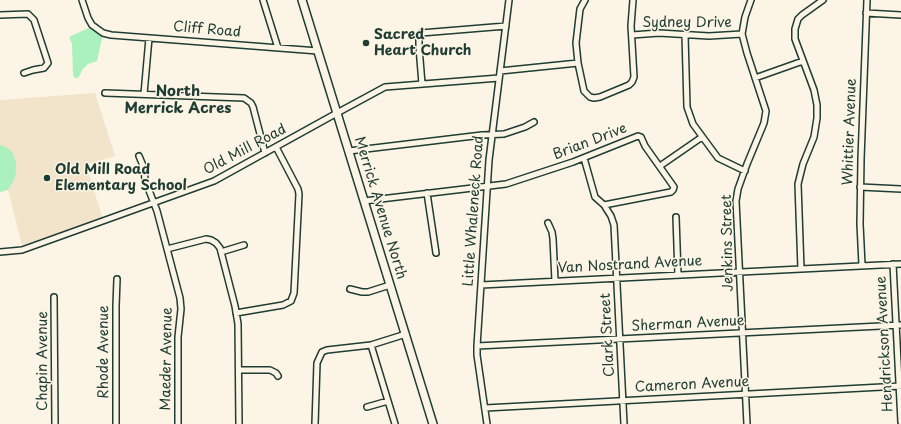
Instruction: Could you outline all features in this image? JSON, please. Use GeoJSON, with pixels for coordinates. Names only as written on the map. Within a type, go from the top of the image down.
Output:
{"type":"FeatureCollection","features":[{"type":"Feature","properties":{"kind":"main road","name":"Merrick Avenue North"},"geometry":{"type":"LineString","coordinates":[[302,0],[433,424]]}},
{"type":"Feature","properties":{"kind":"street","name":"Cliff Road"},"geometry":{"type":"LineString","coordinates":[[82,0],[88,18],[96,29],[102,33],[111,35],[318,51]]}},
{"type":"Feature","properties":{"kind":"street"},"geometry":{"type":"LineString","coordinates":[[263,0],[278,48]]}},
{"type":"Feature","properties":{"kind":"street","name":"Little Whaleneck Road"},"geometry":{"type":"LineString","coordinates":[[487,424],[477,346],[487,186],[509,0]]}},
{"type":"Feature","properties":{"kind":"street"},"geometry":{"type":"LineString","coordinates":[[585,0],[580,9],[576,43],[578,63],[584,91],[590,97],[600,97],[629,85],[632,82],[634,77],[632,35],[633,0]]}},
{"type":"Feature","properties":{"kind":"street","name":"Jenkins Street"},"geometry":{"type":"LineString","coordinates":[[747,424],[736,200],[738,189],[766,117],[765,106],[746,53],[742,34],[745,17],[751,0]]}},
{"type":"Feature","properties":{"kind":"street"},"geometry":{"type":"LineString","coordinates":[[801,269],[798,184],[803,164],[814,137],[817,118],[817,105],[814,90],[795,39],[795,29],[798,19],[823,0]]}},
{"type":"Feature","properties":{"kind":"street","name":"Whittier Avenue"},"geometry":{"type":"LineString","coordinates":[[862,266],[860,187],[867,0]]}},
{"type":"Feature","properties":{"kind":"street"},"geometry":{"type":"LineString","coordinates":[[866,13],[901,15]]}},
{"type":"Feature","properties":{"kind":"street"},"geometry":{"type":"LineString","coordinates":[[0,15],[28,14],[34,20],[48,63],[44,68],[24,73]]}},
{"type":"Feature","properties":{"kind":"street"},"geometry":{"type":"LineString","coordinates":[[422,84],[419,47],[419,36],[421,33],[506,26]]}},
{"type":"Feature","properties":{"kind":"street","name":"Sydney Drive"},"geometry":{"type":"LineString","coordinates":[[632,35],[659,33],[709,36],[742,34]]}},
{"type":"Feature","properties":{"kind":"street"},"geometry":{"type":"LineString","coordinates":[[685,35],[687,107],[693,124],[718,158],[745,171]]}},
{"type":"Feature","properties":{"kind":"street"},"geometry":{"type":"LineString","coordinates":[[144,94],[149,38]]}},
{"type":"Feature","properties":{"kind":"street"},"geometry":{"type":"LineString","coordinates":[[755,78],[803,61]]}},
{"type":"Feature","properties":{"kind":"street"},"geometry":{"type":"LineString","coordinates":[[500,71],[578,63]]}},
{"type":"Feature","properties":{"kind":"street","name":"Old Mill Road"},"geometry":{"type":"LineString","coordinates":[[0,252],[22,250],[214,181],[337,112],[385,87],[499,78]]}},
{"type":"Feature","properties":{"kind":"street"},"geometry":{"type":"LineString","coordinates":[[105,93],[244,98],[251,103],[253,107],[265,153]]}},
{"type":"Feature","properties":{"kind":"street"},"geometry":{"type":"LineString","coordinates":[[349,152],[510,133],[534,122]]}},
{"type":"Feature","properties":{"kind":"street","name":"Brian Drive"},"geometry":{"type":"LineString","coordinates":[[364,201],[506,184],[584,158],[638,136],[641,137],[645,146],[660,166]]}},
{"type":"Feature","properties":{"kind":"street"},"geometry":{"type":"LineString","coordinates":[[604,205],[671,192],[674,187],[660,166],[702,137]]}},
{"type":"Feature","properties":{"kind":"street"},"geometry":{"type":"LineString","coordinates":[[236,313],[283,305],[290,301],[294,293],[299,194],[298,189],[276,147]]}},
{"type":"Feature","properties":{"kind":"street","name":"Maeder Avenue"},"geometry":{"type":"LineString","coordinates":[[139,156],[144,168],[146,180],[154,203],[180,298],[181,309],[178,337],[178,424]]}},
{"type":"Feature","properties":{"kind":"street","name":"Clark Street"},"geometry":{"type":"LineString","coordinates":[[584,158],[595,197],[604,205],[611,216],[614,225],[624,424]]}},
{"type":"Feature","properties":{"kind":"street"},"geometry":{"type":"LineString","coordinates":[[860,187],[901,189]]}},
{"type":"Feature","properties":{"kind":"street"},"geometry":{"type":"LineString","coordinates":[[427,193],[436,253]]}},
{"type":"Feature","properties":{"kind":"street"},"geometry":{"type":"LineString","coordinates":[[676,217],[678,275]]}},
{"type":"Feature","properties":{"kind":"street"},"geometry":{"type":"LineString","coordinates":[[548,223],[553,239],[555,281]]}},
{"type":"Feature","properties":{"kind":"street"},"geometry":{"type":"LineString","coordinates":[[167,249],[206,239],[216,243],[221,252],[239,330],[239,424]]}},
{"type":"Feature","properties":{"kind":"street"},"geometry":{"type":"LineString","coordinates":[[221,252],[244,244]]}},
{"type":"Feature","properties":{"kind":"street","name":"Hendrickson Avenue"},"geometry":{"type":"LineString","coordinates":[[893,264],[899,325],[901,422]]}},
{"type":"Feature","properties":{"kind":"street","name":"Van Nostrand Avenue"},"geometry":{"type":"LineString","coordinates":[[481,285],[901,264]]}},
{"type":"Feature","properties":{"kind":"street","name":"Rhode Avenue"},"geometry":{"type":"LineString","coordinates":[[116,424],[117,279]]}},
{"type":"Feature","properties":{"kind":"street"},"geometry":{"type":"LineString","coordinates":[[350,289],[368,292],[390,285]]}},
{"type":"Feature","properties":{"kind":"street","name":"Chapin Avenue"},"geometry":{"type":"LineString","coordinates":[[54,297],[55,424]]}},
{"type":"Feature","properties":{"kind":"street","name":"Sherman Avenue"},"geometry":{"type":"LineString","coordinates":[[477,346],[899,325]]}},
{"type":"Feature","properties":{"kind":"street"},"geometry":{"type":"LineString","coordinates":[[315,424],[317,362],[322,352],[327,350],[371,345],[406,334]]}},
{"type":"Feature","properties":{"kind":"street"},"geometry":{"type":"LineString","coordinates":[[371,345],[395,424]]}},
{"type":"Feature","properties":{"kind":"street"},"geometry":{"type":"LineString","coordinates":[[239,370],[270,370],[278,376]]}},
{"type":"Feature","properties":{"kind":"street","name":"Cameron Avenue"},"geometry":{"type":"LineString","coordinates":[[485,408],[900,387]]}},
{"type":"Feature","properties":{"kind":"street"},"geometry":{"type":"LineString","coordinates":[[367,407],[388,401]]}},
{"type":"Feature","properties":{"kind":"shaded area","name":"Old Mill Road Elementary School"},"geometry":{"type":"Polygon","coordinates":[[[95,93],[115,156],[86,165],[103,219],[22,245],[0,158],[0,100],[95,93]]]}},
{"type":"Feature","properties":{"kind":"green space"},"geometry":{"type":"Polygon","coordinates":[[[93,26],[103,33],[97,61],[88,64],[78,78],[75,78],[73,75],[72,44],[69,37],[93,26]]]}},
{"type":"Feature","properties":{"kind":"green space"},"geometry":{"type":"Polygon","coordinates":[[[0,145],[6,147],[12,152],[16,162],[16,172],[14,180],[8,190],[0,192],[0,145]]]}},
{"type":"Feature","properties":{"kind":"place","name":"Sacred Heart Church"},"geometry":{"type":"Point","coordinates":[366,43]}},
{"type":"Feature","properties":{"kind":"place","name":"Old Mill Road Elementary School"},"geometry":{"type":"Point","coordinates":[47,178]}},
{"type":"Feature","properties":{"kind":"district","name":"North Merrick Acres"},"geometry":{"type":"Point","coordinates":[178,100]}}]}
